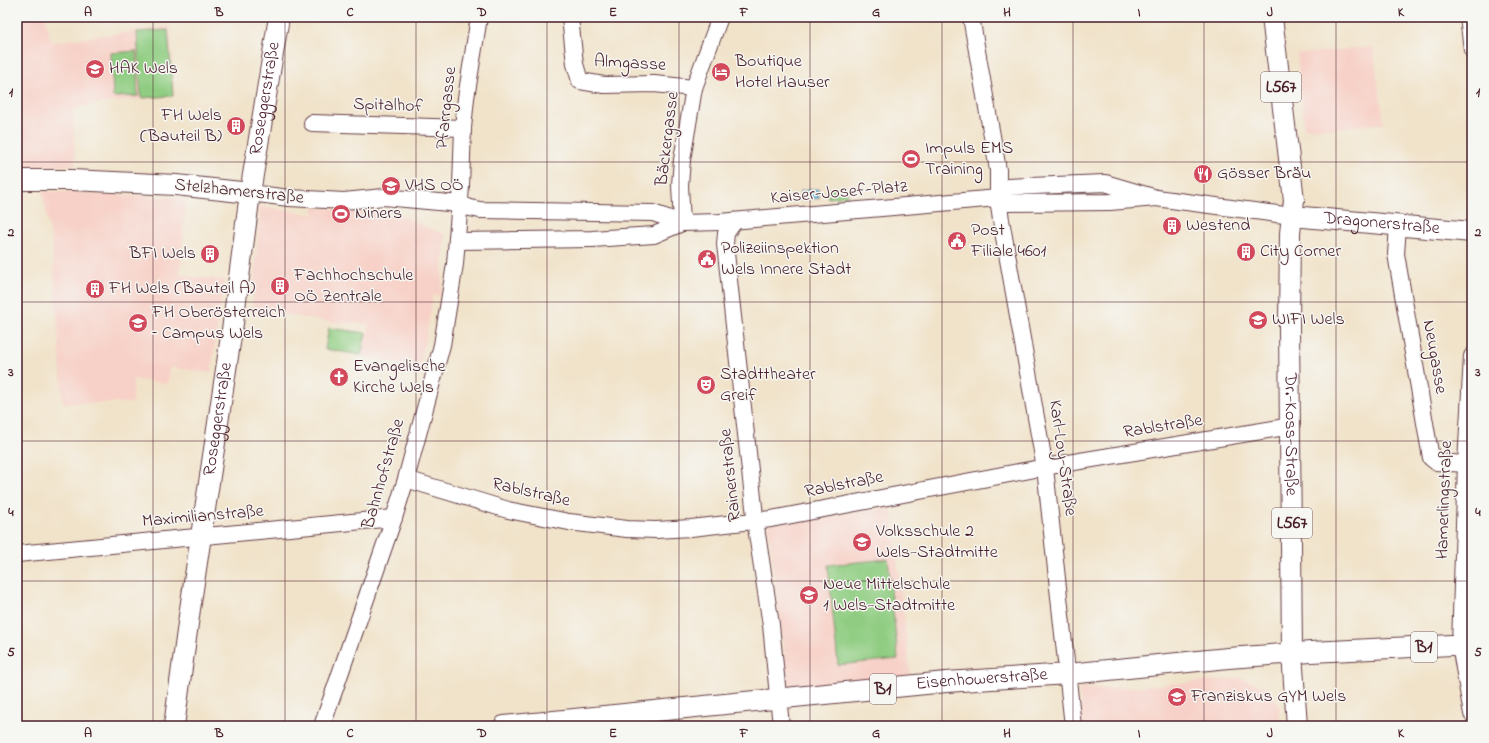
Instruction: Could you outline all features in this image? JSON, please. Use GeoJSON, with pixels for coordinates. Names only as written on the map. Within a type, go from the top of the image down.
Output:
{"type":"FeatureCollection","features":[{"type":"Feature","properties":{"kind":"main road","name":"Roseggerstraße"},"geometry":{"type":"LineString","coordinates":[[174,726],[183,656],[233,323],[250,193],[279,17]]}},
{"type":"Feature","properties":{"kind":"main road","name":"L567"},"geometry":{"type":"LineString","coordinates":[[1272,17],[1294,200],[1292,216]]}},
{"type":"Feature","properties":{"kind":"main road","name":"Stelzhamerstraße"},"geometry":{"type":"LineString","coordinates":[[17,180],[72,180],[176,185],[250,193]]}},
{"type":"Feature","properties":{"kind":"main road","name":"Dragonerstraße"},"geometry":{"type":"LineString","coordinates":[[1292,216],[1472,232]]}},
{"type":"Feature","properties":{"kind":"main road","name":"Dr.-Koss-Straße"},"geometry":{"type":"LineString","coordinates":[[1292,216],[1289,326],[1292,653],[1297,726]]}},
{"type":"Feature","properties":{"kind":"main road","name":"B1"},"geometry":{"type":"LineString","coordinates":[[1292,653],[1466,645]]}},
{"type":"Feature","properties":{"kind":"main road","name":"Eisenhowerstraße"},"geometry":{"type":"LineString","coordinates":[[504,726],[778,700],[946,682],[1068,674],[1292,653]]}},
{"type":"Feature","properties":{"kind":"street","name":"Pfarrgasse"},"geometry":{"type":"LineString","coordinates":[[460,204],[466,98],[478,17]]}},
{"type":"Feature","properties":{"kind":"street","name":"Almgasse"},"geometry":{"type":"LineString","coordinates":[[570,17],[575,64],[580,81],[604,85],[654,84],[694,88]]}},
{"type":"Feature","properties":{"kind":"street","name":"Bäckergasse"},"geometry":{"type":"LineString","coordinates":[[682,223],[680,185],[682,160],[694,88],[720,17]]}},
{"type":"Feature","properties":{"kind":"street","name":"Karl-Loy-Straße"},"geometry":{"type":"LineString","coordinates":[[971,17],[998,170],[998,198],[1045,468],[1073,726]]}},
{"type":"Feature","properties":{"kind":"street"},"geometry":{"type":"LineString","coordinates":[[1468,17],[1472,50]]}},
{"type":"Feature","properties":{"kind":"street","name":"Spitalhof"},"geometry":{"type":"LineString","coordinates":[[312,123],[464,128]]}},
{"type":"Feature","properties":{"kind":"street","name":"Stelzhamerstraße"},"geometry":{"type":"LineString","coordinates":[[250,193],[289,198],[344,202],[384,197],[460,204]]}},
{"type":"Feature","properties":{"kind":"street","name":"Kaiser-Josef-Platz"},"geometry":{"type":"LineString","coordinates":[[460,204],[480,210],[653,213],[682,223],[734,222],[998,198],[1008,203],[1110,202],[1156,198],[1292,216]]}},
{"type":"Feature","properties":{"kind":"street","name":"Bahnhofstraße"},"geometry":{"type":"LineString","coordinates":[[322,726],[394,518],[442,345],[453,286],[460,204]]}},
{"type":"Feature","properties":{"kind":"street","name":"Rainerstraße"},"geometry":{"type":"LineString","coordinates":[[734,222],[726,233],[725,244],[756,522],[771,625],[781,726]]}},
{"type":"Feature","properties":{"kind":"street","name":"Kaiser-Josef-Platz"},"geometry":{"type":"LineString","coordinates":[[457,241],[592,239],[654,235],[682,223]]}},
{"type":"Feature","properties":{"kind":"street","name":"Neugasse"},"geometry":{"type":"LineString","coordinates":[[1398,226],[1396,254],[1431,458],[1436,462],[1466,464]]}},
{"type":"Feature","properties":{"kind":"street","name":"Hamerlingstraße"},"geometry":{"type":"LineString","coordinates":[[1472,356],[1466,464],[1466,645],[1472,714]]}},
{"type":"Feature","properties":{"kind":"street","name":"Rablstraße"},"geometry":{"type":"LineString","coordinates":[[406,479],[508,510],[569,522],[627,529],[656,530],[691,528],[756,522],[1045,468],[1291,426]]}},
{"type":"Feature","properties":{"kind":"street","name":"Maximilianstraße"},"geometry":{"type":"LineString","coordinates":[[17,554],[201,538],[394,518]]}},
{"type":"Feature","properties":{"kind":"shaded area","name":"HAK Wels"},"geometry":{"type":"Polygon","coordinates":[[[17,17],[45,17],[51,42],[170,27],[174,96],[100,103],[72,110],[76,165],[17,168],[17,17]]]}},
{"type":"Feature","properties":{"kind":"shaded area"},"geometry":{"type":"Polygon","coordinates":[[[1373,47],[1384,124],[1361,125],[1332,129],[1304,128],[1297,54],[1373,47]]]}},
{"type":"Feature","properties":{"kind":"shaded area","name":"FH Oberösterreich – Campus Wels"},"geometry":{"type":"Polygon","coordinates":[[[42,191],[186,198],[180,275],[224,280],[211,373],[170,367],[168,384],[133,379],[133,403],[63,403],[52,243],[42,191]]]}},
{"type":"Feature","properties":{"kind":"shaded area"},"geometry":{"type":"Polygon","coordinates":[[[260,206],[313,215],[314,207],[402,216],[445,235],[441,296],[433,295],[419,368],[362,356],[369,324],[330,322],[252,309],[260,206]]]}},
{"type":"Feature","properties":{"kind":"shaded area"},"geometry":{"type":"Polygon","coordinates":[[[891,507],[911,678],[789,693],[768,524],[891,507]]]}},
{"type":"Feature","properties":{"kind":"shaded area","name":"Franziskus GYM Wels"},"geometry":{"type":"Polygon","coordinates":[[[1240,678],[1267,687],[1279,706],[1280,726],[1082,726],[1079,689],[1136,687],[1240,678]]]}},
{"type":"Feature","properties":{"kind":"green space"},"geometry":{"type":"Polygon","coordinates":[[[168,30],[173,96],[141,98],[137,32],[168,30]]]}},
{"type":"Feature","properties":{"kind":"green space"},"geometry":{"type":"Polygon","coordinates":[[[136,51],[138,96],[113,97],[111,53],[136,51]]]}},
{"type":"Feature","properties":{"kind":"green space"},"geometry":{"type":"Polygon","coordinates":[[[845,187],[848,196],[828,198],[827,189],[845,187]]]}},
{"type":"Feature","properties":{"kind":"green space"},"geometry":{"type":"Polygon","coordinates":[[[329,328],[366,333],[361,355],[325,349],[329,328]]]}},
{"type":"Feature","properties":{"kind":"green space"},"geometry":{"type":"Polygon","coordinates":[[[888,559],[898,659],[838,665],[828,565],[888,559]]]}},
{"type":"Feature","properties":{"kind":"water"},"geometry":{"type":"Polygon","coordinates":[[[818,189],[819,198],[801,200],[801,191],[818,189]]]}},
{"type":"Feature","properties":{"kind":"place","name":"HAK Wels"},"geometry":{"type":"Point","coordinates":[95,69]}},
{"type":"Feature","properties":{"kind":"place","name":"Boutique Hotel Hauser"},"geometry":{"type":"Point","coordinates":[721,72]}},
{"type":"Feature","properties":{"kind":"place","name":"FH Wels (Bauteil B)"},"geometry":{"type":"Point","coordinates":[236,126]}},
{"type":"Feature","properties":{"kind":"place","name":"Impuls EMS Training"},"geometry":{"type":"Point","coordinates":[911,159]}},
{"type":"Feature","properties":{"kind":"place","name":"Gösser Bräu"},"geometry":{"type":"Point","coordinates":[1203,174]}},
{"type":"Feature","properties":{"kind":"place","name":"VHS OÖ"},"geometry":{"type":"Point","coordinates":[391,186]}},
{"type":"Feature","properties":{"kind":"place","name":"Niners"},"geometry":{"type":"Point","coordinates":[341,214]}},
{"type":"Feature","properties":{"kind":"place","name":"Westend"},"geometry":{"type":"Point","coordinates":[1172,226]}},
{"type":"Feature","properties":{"kind":"place","name":"Post Filiale 4601"},"geometry":{"type":"Point","coordinates":[957,241]}},
{"type":"Feature","properties":{"kind":"place","name":"City Corner"},"geometry":{"type":"Point","coordinates":[1246,252]}},
{"type":"Feature","properties":{"kind":"place","name":"BFI Wels"},"geometry":{"type":"Point","coordinates":[210,254]}},
{"type":"Feature","properties":{"kind":"place","name":"Polizeiinspektion Wels Innere Stadt"},"geometry":{"type":"Point","coordinates":[707,259]}},
{"type":"Feature","properties":{"kind":"place","name":"Fachhochschule OÖ Zentrale"},"geometry":{"type":"Point","coordinates":[280,286]}},
{"type":"Feature","properties":{"kind":"place","name":"FH Wels (Bauteil A)"},"geometry":{"type":"Point","coordinates":[95,289]}},
{"type":"Feature","properties":{"kind":"place","name":"WIFI Wels"},"geometry":{"type":"Point","coordinates":[1258,320]}},
{"type":"Feature","properties":{"kind":"place","name":"FH Oberösterreich – Campus Wels"},"geometry":{"type":"Point","coordinates":[138,323]}},
{"type":"Feature","properties":{"kind":"place","name":"Evangelische Kirche Wels"},"geometry":{"type":"Point","coordinates":[339,377]}},
{"type":"Feature","properties":{"kind":"place","name":"Stadttheater Greif"},"geometry":{"type":"Point","coordinates":[706,385]}},
{"type":"Feature","properties":{"kind":"place","name":"Volksschule 2 Wels-Stadtmitte"},"geometry":{"type":"Point","coordinates":[862,542]}},
{"type":"Feature","properties":{"kind":"place","name":"Neue Mittelschule 1 Wels-Stadtmitte"},"geometry":{"type":"Point","coordinates":[809,595]}},
{"type":"Feature","properties":{"kind":"place","name":"Franziskus GYM Wels"},"geometry":{"type":"Point","coordinates":[1177,697]}}]}
